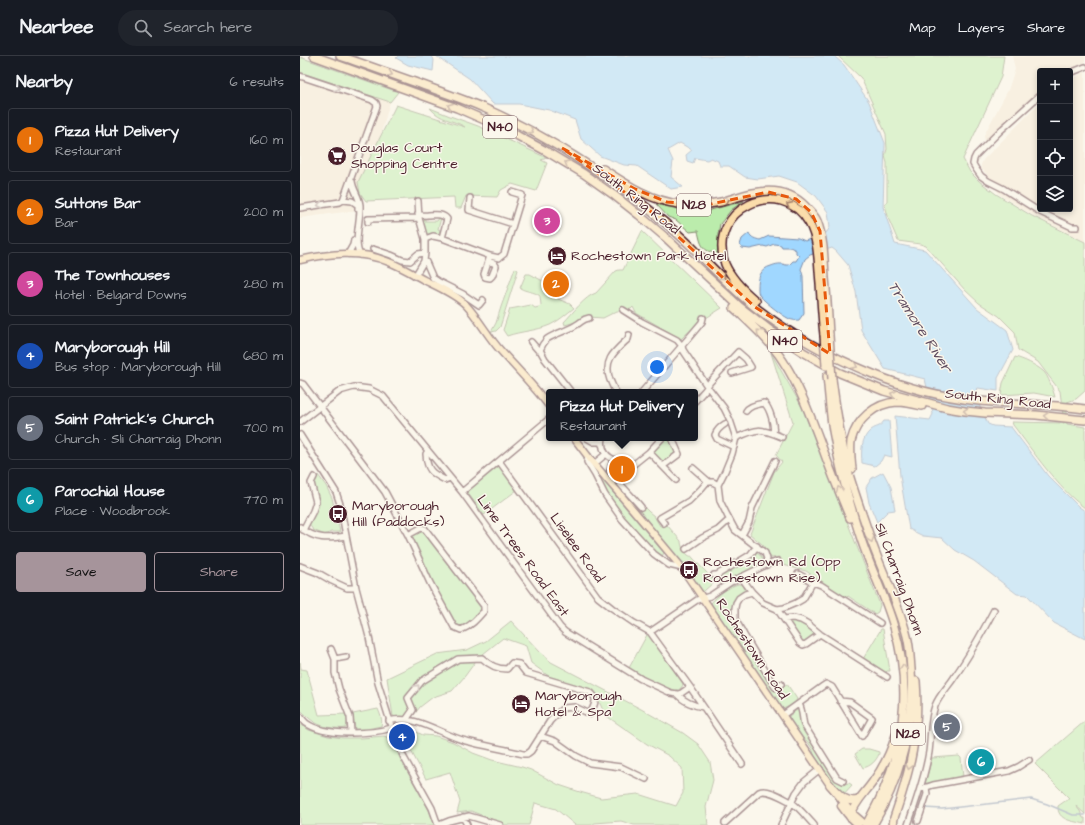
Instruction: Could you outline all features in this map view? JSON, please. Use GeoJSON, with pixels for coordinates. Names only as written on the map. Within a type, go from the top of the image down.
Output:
{"type":"FeatureCollection","features":[{"type":"Feature","properties":{"kind":"highway","name":"South Ring Road"},"geometry":{"type":"LineString","coordinates":[[314,56],[457,108],[518,136],[584,174],[615,196],[665,237],[740,307],[771,332],[840,373],[884,391],[931,406],[985,413],[1036,415],[1085,420]]}},
{"type":"Feature","properties":{"kind":"highway","name":"South Ring Road"},"geometry":{"type":"LineString","coordinates":[[340,56],[484,108],[526,128],[562,148],[591,167],[647,208],[689,244],[755,307],[778,324],[837,358],[891,381],[943,395],[979,400],[1085,409]]}},
{"type":"Feature","properties":{"kind":"highway","name":"N28"},"geometry":{"type":"LineString","coordinates":[[562,148],[595,165],[635,189],[655,198],[673,203],[706,205],[754,193],[773,192],[786,194],[796,198],[811,212],[816,220],[821,254],[831,418],[838,455],[860,537]]}},
{"type":"Feature","properties":{"kind":"highway","name":"N28"},"geometry":{"type":"LineString","coordinates":[[796,335],[752,298],[731,275],[723,256],[723,238],[725,229],[738,211],[746,205],[756,201],[766,200],[781,201],[794,208],[803,215],[817,232]]}},
{"type":"Feature","properties":{"kind":"highway","name":"N28"},"geometry":{"type":"LineString","coordinates":[[665,237],[711,287],[759,332],[782,360],[801,392],[847,509],[860,537]]}},
{"type":"Feature","properties":{"kind":"highway","name":"N28"},"geometry":{"type":"LineString","coordinates":[[829,377],[849,472],[858,503]]}},
{"type":"Feature","properties":{"kind":"highway"},"geometry":{"type":"LineString","coordinates":[[858,503],[850,456],[851,441],[862,418],[872,410],[897,402],[931,406]]}},
{"type":"Feature","properties":{"kind":"highway","name":"Sli Charraig Dhonn"},"geometry":{"type":"LineString","coordinates":[[858,503],[872,544],[904,624],[909,646],[912,683],[908,732],[902,759],[892,785],[875,816],[866,825]]}},
{"type":"Feature","properties":{"kind":"highway","name":"Sli Charraig Dhonn"},"geometry":{"type":"LineString","coordinates":[[860,537],[894,627],[902,660],[904,688],[904,706],[900,739],[873,825]]}},
{"type":"Feature","properties":{"kind":"highway"},"geometry":{"type":"LineString","coordinates":[[893,825],[910,769],[915,740],[917,715],[916,683],[909,646]]}},
{"type":"Feature","properties":{"kind":"highway"},"geometry":{"type":"LineString","coordinates":[[851,815],[858,800],[872,783],[885,762],[894,742],[904,706]]}},
{"type":"Feature","properties":{"kind":"highway"},"geometry":{"type":"LineString","coordinates":[[830,786],[849,802],[858,800]]}},
{"type":"Feature","properties":{"kind":"main road"},"geometry":{"type":"LineString","coordinates":[[300,260],[331,254],[360,255],[381,259],[455,297],[466,306],[500,350],[546,402]]}},
{"type":"Feature","properties":{"kind":"main road","name":"Rochestown Road"},"geometry":{"type":"LineString","coordinates":[[576,441],[682,568],[820,769],[837,800],[858,825]]}},
{"type":"Feature","properties":{"kind":"main road","name":"Rochestown Road"},"geometry":{"type":"LineString","coordinates":[[851,815],[866,825]]}},
{"type":"Feature","properties":{"kind":"street"},"geometry":{"type":"LineString","coordinates":[[1073,72],[1085,67]]}},
{"type":"Feature","properties":{"kind":"street"},"geometry":{"type":"LineString","coordinates":[[300,76],[372,100],[376,104],[376,110],[360,150],[352,178],[342,201]]}},
{"type":"Feature","properties":{"kind":"street"},"geometry":{"type":"LineString","coordinates":[[1037,98],[985,146],[976,156],[973,164],[978,172],[988,181],[1004,189],[1040,212],[1072,228],[1078,227]]}},
{"type":"Feature","properties":{"kind":"street"},"geometry":{"type":"LineString","coordinates":[[352,178],[353,187],[360,203],[356,245],[360,255]]}},
{"type":"Feature","properties":{"kind":"street"},"geometry":{"type":"LineString","coordinates":[[425,239],[433,236],[442,238],[489,259],[499,258],[504,254],[522,195],[512,192]]}},
{"type":"Feature","properties":{"kind":"street"},"geometry":{"type":"LineString","coordinates":[[470,198],[469,210],[513,224]]}},
{"type":"Feature","properties":{"kind":"street"},"geometry":{"type":"LineString","coordinates":[[300,208],[342,201],[355,203],[358,206],[357,227],[353,245],[348,254]]}},
{"type":"Feature","properties":{"kind":"street"},"geometry":{"type":"LineString","coordinates":[[415,276],[424,261],[425,253],[425,239],[418,216],[418,201]]}},
{"type":"Feature","properties":{"kind":"street"},"geometry":{"type":"LineString","coordinates":[[368,222],[368,219],[427,216],[436,214],[444,216],[447,219],[442,238]]}},
{"type":"Feature","properties":{"kind":"street"},"geometry":{"type":"LineString","coordinates":[[373,249],[402,260],[410,261],[418,254],[425,253]]}},
{"type":"Feature","properties":{"kind":"street"},"geometry":{"type":"LineString","coordinates":[[424,261],[426,262],[433,278],[463,294],[479,306],[482,300]]}},
{"type":"Feature","properties":{"kind":"street"},"geometry":{"type":"LineString","coordinates":[[623,310],[642,322],[677,340],[707,386],[724,408],[736,438],[725,472],[718,485],[720,501],[735,530],[765,553],[767,560],[764,566]]}},
{"type":"Feature","properties":{"kind":"street"},"geometry":{"type":"LineString","coordinates":[[540,350],[544,342],[549,338],[577,325],[584,319],[590,318]]}},
{"type":"Feature","properties":{"kind":"street"},"geometry":{"type":"LineString","coordinates":[[645,389],[702,322],[703,318]]}},
{"type":"Feature","properties":{"kind":"street"},"geometry":{"type":"LineString","coordinates":[[614,389],[607,365],[612,354],[628,339],[629,335]]}},
{"type":"Feature","properties":{"kind":"street"},"geometry":{"type":"LineString","coordinates":[[531,342],[538,350],[540,350],[545,359],[569,389]]}},
{"type":"Feature","properties":{"kind":"street"},"geometry":{"type":"LineString","coordinates":[[698,397],[738,352],[752,367],[732,374]]}},
{"type":"Feature","properties":{"kind":"street"},"geometry":{"type":"LineString","coordinates":[[300,383],[303,384],[321,406],[385,492],[408,535],[430,583],[454,627],[461,630],[467,628],[484,611],[484,606],[426,529],[421,528],[408,535]]}},
{"type":"Feature","properties":{"kind":"street","name":"Lime Trees Road East"},"geometry":{"type":"LineString","coordinates":[[300,422],[340,391],[354,387],[369,389],[383,396],[463,493],[565,632],[641,679],[670,693],[677,694],[679,697],[696,706],[703,706]]}},
{"type":"Feature","properties":{"kind":"street"},"geometry":{"type":"LineString","coordinates":[[746,411],[760,404],[764,403],[767,405],[774,425],[773,434]]}},
{"type":"Feature","properties":{"kind":"street"},"geometry":{"type":"LineString","coordinates":[[463,493],[546,422]]}},
{"type":"Feature","properties":{"kind":"street"},"geometry":{"type":"LineString","coordinates":[[725,424],[720,427],[715,435],[717,439],[734,447]]}},
{"type":"Feature","properties":{"kind":"street"},"geometry":{"type":"LineString","coordinates":[[736,438],[757,430],[764,430],[782,437]]}},
{"type":"Feature","properties":{"kind":"street"},"geometry":{"type":"LineString","coordinates":[[300,435],[336,492],[340,504],[356,588],[369,638],[378,683],[389,721],[403,756],[432,808],[439,825],[469,816],[500,825]]}},
{"type":"Feature","properties":{"kind":"street"},"geometry":{"type":"LineString","coordinates":[[592,441],[601,442],[606,454],[613,460],[634,464],[649,452],[659,441]]}},
{"type":"Feature","properties":{"kind":"street"},"geometry":{"type":"LineString","coordinates":[[602,445],[603,441]]}},
{"type":"Feature","properties":{"kind":"street"},"geometry":{"type":"LineString","coordinates":[[663,466],[680,454],[674,441]]}},
{"type":"Feature","properties":{"kind":"street"},"geometry":{"type":"LineString","coordinates":[[428,452],[426,454],[426,460],[433,474],[445,480],[450,478]]}},
{"type":"Feature","properties":{"kind":"street"},"geometry":{"type":"LineString","coordinates":[[649,452],[676,480]]}},
{"type":"Feature","properties":{"kind":"street"},"geometry":{"type":"LineString","coordinates":[[594,464],[606,454]]}},
{"type":"Feature","properties":{"kind":"street"},"geometry":{"type":"LineString","coordinates":[[588,456],[587,462],[594,475],[605,495],[622,519],[654,554],[669,564],[682,568]]}},
{"type":"Feature","properties":{"kind":"street"},"geometry":{"type":"LineString","coordinates":[[613,460],[610,471],[615,479],[641,507]]}},
{"type":"Feature","properties":{"kind":"street"},"geometry":{"type":"LineString","coordinates":[[742,535],[749,522],[752,508],[775,461]]}},
{"type":"Feature","properties":{"kind":"street","name":"Liselee Road"},"geometry":{"type":"LineString","coordinates":[[499,462],[598,597],[634,623],[650,632]]}},
{"type":"Feature","properties":{"kind":"street"},"geometry":{"type":"LineString","coordinates":[[693,468],[709,482],[713,482],[718,485]]}},
{"type":"Feature","properties":{"kind":"street"},"geometry":{"type":"LineString","coordinates":[[314,477],[311,483],[316,502],[313,511],[301,529],[322,538],[346,536]]}},
{"type":"Feature","properties":{"kind":"street"},"geometry":{"type":"LineString","coordinates":[[664,523],[660,518],[689,501],[706,483],[709,482]]}},
{"type":"Feature","properties":{"kind":"street"},"geometry":{"type":"LineString","coordinates":[[686,549],[702,538],[718,530],[730,520]]}},
{"type":"Feature","properties":{"kind":"street"},"geometry":{"type":"LineString","coordinates":[[714,575],[717,575],[750,555],[757,546]]}},
{"type":"Feature","properties":{"kind":"street"},"geometry":{"type":"LineString","coordinates":[[742,764],[690,687],[650,632],[697,600],[710,596],[731,582],[778,561]]}},
{"type":"Feature","properties":{"kind":"street"},"geometry":{"type":"LineString","coordinates":[[300,566],[318,573],[347,588],[356,588]]}},
{"type":"Feature","properties":{"kind":"street"},"geometry":{"type":"LineString","coordinates":[[798,574],[821,585],[880,623]]}},
{"type":"Feature","properties":{"kind":"street"},"geometry":{"type":"LineString","coordinates":[[741,577],[752,592],[763,603],[777,609],[784,608],[803,599],[813,582]]}},
{"type":"Feature","properties":{"kind":"street"},"geometry":{"type":"LineString","coordinates":[[752,592],[739,598],[736,603],[735,618],[775,687],[781,684]]}},
{"type":"Feature","properties":{"kind":"street"},"geometry":{"type":"LineString","coordinates":[[777,609],[800,643],[803,645],[820,634]]}},
{"type":"Feature","properties":{"kind":"street"},"geometry":{"type":"LineString","coordinates":[[908,825],[924,788],[934,708],[939,698],[974,647],[994,610]]}},
{"type":"Feature","properties":{"kind":"street"},"geometry":{"type":"LineString","coordinates":[[784,619],[794,618],[808,624],[820,634],[887,678]]}},
{"type":"Feature","properties":{"kind":"street"},"geometry":{"type":"LineString","coordinates":[[331,649],[335,659],[336,677],[350,717],[351,733]]}},
{"type":"Feature","properties":{"kind":"street"},"geometry":{"type":"LineString","coordinates":[[335,659],[346,657]]}},
{"type":"Feature","properties":{"kind":"street"},"geometry":{"type":"LineString","coordinates":[[389,721],[400,719],[406,720],[433,728],[464,741],[527,754],[531,751],[550,721],[563,708],[574,707],[590,714],[595,698],[590,692],[526,673],[519,664],[512,663],[507,669],[501,669],[489,664],[482,658],[458,659],[422,681],[408,698],[413,710],[406,720]]}},
{"type":"Feature","properties":{"kind":"street"},"geometry":{"type":"LineString","coordinates":[[782,715],[826,684],[832,687],[840,701],[862,736],[872,718],[850,702],[840,701]]}},
{"type":"Feature","properties":{"kind":"street"},"geometry":{"type":"LineString","coordinates":[[677,694],[680,694],[690,687]]}},
{"type":"Feature","properties":{"kind":"street"},"geometry":{"type":"LineString","coordinates":[[799,704],[802,710],[804,725],[837,778],[843,781]]}},
{"type":"Feature","properties":{"kind":"street"},"geometry":{"type":"LineString","coordinates":[[300,716],[307,724],[324,730],[351,733],[382,731],[392,728]]}},
{"type":"Feature","properties":{"kind":"street"},"geometry":{"type":"LineString","coordinates":[[540,736],[555,741],[576,756],[590,763],[621,767],[646,779]]}},
{"type":"Feature","properties":{"kind":"street"},"geometry":{"type":"LineString","coordinates":[[924,788],[1009,771],[1018,768],[1029,760]]}},
{"type":"Feature","properties":{"kind":"street"},"geometry":{"type":"LineString","coordinates":[[781,825],[796,793],[804,782],[820,769]]}},
{"type":"Feature","properties":{"kind":"street"},"geometry":{"type":"LineString","coordinates":[[918,821],[927,794],[924,788]]}},
{"type":"Feature","properties":{"kind":"street"},"geometry":{"type":"LineString","coordinates":[[725,823],[763,790],[791,802],[814,825]]}},
{"type":"Feature","properties":{"kind":"street"},"geometry":{"type":"LineString","coordinates":[[463,817],[467,825]]}},
{"type":"Feature","properties":{"kind":"highlighted area"},"geometry":{"type":"Polygon","coordinates":[[[562,148],[635,189],[667,202],[706,205],[768,192],[796,199],[811,212],[820,231],[830,354],[755,307],[647,208],[562,148]]]}},
{"type":"Feature","properties":{"kind":"shaded area"},"geometry":{"type":"Polygon","coordinates":[[[1012,56],[1085,56],[1085,62],[1072,68],[1037,68],[1037,96],[985,146],[984,135],[1008,90],[1015,69],[1012,56]]]}},
{"type":"Feature","properties":{"kind":"shaded area","name":"Douglas Court Shopping Centre"},"geometry":{"type":"Polygon","coordinates":[[[300,69],[390,102],[359,210],[300,218],[300,69]]]}},
{"type":"Feature","properties":{"kind":"shaded area"},"geometry":{"type":"Polygon","coordinates":[[[1085,72],[1085,241],[1036,217],[999,194],[991,179],[981,168],[983,160],[1037,106],[1037,212],[1073,212],[1073,78],[1085,72]]]}},
{"type":"Feature","properties":{"kind":"green space"},"geometry":{"type":"Polygon","coordinates":[[[838,56],[1004,56],[1001,77],[963,159],[970,172],[996,194],[1032,216],[1085,242],[1085,391],[1076,399],[1067,402],[1067,424],[1085,427],[1085,508],[1065,491],[1046,469],[1012,422],[1064,423],[1060,391],[1038,362],[1018,350],[1015,332],[999,316],[979,303],[965,290],[926,246],[898,241],[889,220],[885,205],[887,201],[887,163],[885,156],[887,149],[886,134],[861,78],[838,56]]]}},
{"type":"Feature","properties":{"kind":"green space"},"geometry":{"type":"Polygon","coordinates":[[[300,57],[398,92],[390,102],[300,72],[300,57]]]}},
{"type":"Feature","properties":{"kind":"green space"},"geometry":{"type":"Polygon","coordinates":[[[396,105],[465,127],[456,122],[442,118],[430,108],[478,126],[547,158],[541,160],[547,163],[536,191],[512,184],[501,190],[497,197],[466,196],[461,208],[455,208],[454,197],[366,201],[360,193],[358,182],[396,105]]]}},
{"type":"Feature","properties":{"kind":"green space"},"geometry":{"type":"Polygon","coordinates":[[[744,201],[731,210],[720,224],[718,234],[718,254],[713,253],[703,247],[698,231],[690,232],[676,220],[668,217],[656,204],[678,209],[707,211],[744,201]]]}},
{"type":"Feature","properties":{"kind":"green space"},"geometry":{"type":"Polygon","coordinates":[[[440,217],[438,229],[440,230],[438,234],[434,236],[424,236],[420,220],[425,218],[425,221],[437,221],[440,217]]]}},
{"type":"Feature","properties":{"kind":"green space"},"geometry":{"type":"Polygon","coordinates":[[[642,231],[722,308],[698,323],[681,339],[636,313],[633,307],[631,309],[617,311],[603,318],[589,317],[565,325],[564,322],[583,301],[596,293],[616,271],[623,270],[642,231]]]}},
{"type":"Feature","properties":{"kind":"green space"},"geometry":{"type":"Polygon","coordinates":[[[515,268],[518,270],[500,327],[496,331],[491,332],[496,323],[515,268]]]}},
{"type":"Feature","properties":{"kind":"green space"},"geometry":{"type":"Polygon","coordinates":[[[526,274],[530,274],[561,291],[558,299],[570,304],[574,308],[550,325],[507,336],[503,330],[510,309],[531,305],[535,308],[541,305],[540,296],[520,288],[526,274]]]}},
{"type":"Feature","properties":{"kind":"green space"},"geometry":{"type":"Polygon","coordinates":[[[771,353],[802,407],[880,605],[878,612],[875,614],[848,596],[846,598],[806,571],[783,565],[780,557],[771,558],[763,545],[750,534],[774,472],[782,462],[776,455],[793,422],[771,353]]]}},
{"type":"Feature","properties":{"kind":"green space"},"geometry":{"type":"Polygon","coordinates":[[[1015,357],[1029,362],[1045,373],[1055,397],[1034,393],[1001,395],[1003,383],[1015,357]]]}},
{"type":"Feature","properties":{"kind":"green space"},"geometry":{"type":"Polygon","coordinates":[[[663,441],[670,441],[676,451],[675,455],[662,463],[652,452],[663,441]]]}},
{"type":"Feature","properties":{"kind":"green space"},"geometry":{"type":"Polygon","coordinates":[[[499,466],[517,490],[484,515],[467,492],[499,466]]]}},
{"type":"Feature","properties":{"kind":"green space"},"geometry":{"type":"Polygon","coordinates":[[[592,468],[664,553],[662,556],[654,552],[623,517],[606,494],[592,468]]]}},
{"type":"Feature","properties":{"kind":"green space"},"geometry":{"type":"Polygon","coordinates":[[[318,475],[332,498],[340,532],[331,532],[325,535],[313,530],[309,524],[317,508],[318,497],[314,483],[318,475]]]}},
{"type":"Feature","properties":{"kind":"green space"},"geometry":{"type":"Polygon","coordinates":[[[645,508],[654,516],[660,526],[665,524],[667,525],[681,541],[685,552],[692,556],[715,581],[703,592],[694,579],[693,574],[671,550],[640,511],[645,508]]]}},
{"type":"Feature","properties":{"kind":"green space"},"geometry":{"type":"Polygon","coordinates":[[[421,528],[484,606],[484,611],[463,629],[453,625],[408,535],[421,528]]]}},
{"type":"Feature","properties":{"kind":"green space"},"geometry":{"type":"Polygon","coordinates":[[[756,552],[762,557],[762,564],[722,584],[717,581],[724,574],[756,552]]]}},
{"type":"Feature","properties":{"kind":"green space"},"geometry":{"type":"Polygon","coordinates":[[[738,584],[743,585],[746,592],[736,599],[732,616],[742,636],[763,674],[775,692],[787,684],[797,699],[793,704],[782,709],[711,603],[723,592],[738,584]]]}},
{"type":"Feature","properties":{"kind":"green space"},"geometry":{"type":"Polygon","coordinates":[[[791,620],[804,624],[814,634],[809,639],[801,641],[790,625],[789,622],[791,620]]]}},
{"type":"Feature","properties":{"kind":"green space"},"geometry":{"type":"Polygon","coordinates":[[[511,621],[551,662],[641,709],[683,733],[698,744],[710,762],[713,780],[706,807],[708,825],[634,825],[621,821],[595,823],[591,825],[575,825],[556,809],[535,803],[529,825],[506,825],[471,811],[457,813],[460,802],[450,772],[426,779],[399,724],[423,735],[436,736],[453,742],[473,753],[492,760],[531,770],[559,785],[601,798],[638,794],[676,806],[683,793],[682,768],[669,756],[647,744],[605,715],[594,690],[550,677],[531,663],[526,646],[503,638],[478,658],[452,691],[433,697],[420,707],[410,720],[393,716],[387,678],[437,654],[467,650],[486,641],[511,621]]]}},
{"type":"Feature","properties":{"kind":"green space"},"geometry":{"type":"Polygon","coordinates":[[[881,629],[883,629],[890,671],[885,673],[863,659],[881,629]]]}},
{"type":"Feature","properties":{"kind":"green space"},"geometry":{"type":"Polygon","coordinates":[[[648,633],[683,684],[679,690],[664,687],[629,668],[648,633]]]}},
{"type":"Feature","properties":{"kind":"green space"},"geometry":{"type":"Polygon","coordinates":[[[300,662],[301,669],[307,670],[319,715],[346,714],[348,720],[346,728],[333,728],[318,724],[311,720],[300,709],[300,662]]]}},
{"type":"Feature","properties":{"kind":"green space"},"geometry":{"type":"Polygon","coordinates":[[[378,709],[382,724],[381,726],[367,729],[355,729],[353,714],[378,709]]]}},
{"type":"Feature","properties":{"kind":"green space"},"geometry":{"type":"Polygon","coordinates":[[[798,709],[806,732],[838,782],[843,784],[849,783],[852,785],[842,796],[815,757],[812,748],[807,741],[802,738],[789,718],[789,716],[798,709]]]}},
{"type":"Feature","properties":{"kind":"green space"},"geometry":{"type":"Polygon","coordinates":[[[1085,721],[1085,814],[1075,805],[1083,818],[1085,818],[1085,824],[1067,820],[1060,815],[1058,806],[1070,799],[1035,764],[1085,721]]]}},
{"type":"Feature","properties":{"kind":"green space"},"geometry":{"type":"Polygon","coordinates":[[[300,724],[309,730],[328,736],[362,738],[384,736],[394,740],[407,771],[429,810],[435,825],[300,825],[300,724]]]}},
{"type":"Feature","properties":{"kind":"green space"},"geometry":{"type":"Polygon","coordinates":[[[862,749],[869,749],[879,752],[878,757],[873,763],[863,768],[855,754],[862,749]]]}},
{"type":"Feature","properties":{"kind":"green space"},"geometry":{"type":"Polygon","coordinates":[[[959,756],[961,758],[963,777],[925,783],[932,758],[959,756]]]}},
{"type":"Feature","properties":{"kind":"water"},"geometry":{"type":"Polygon","coordinates":[[[398,56],[432,56],[434,60],[433,71],[408,65],[396,58],[398,56]]]}},
{"type":"Feature","properties":{"kind":"water","name":"Tramore River"},"geometry":{"type":"Polygon","coordinates":[[[436,56],[834,56],[844,65],[869,102],[885,143],[883,207],[895,244],[925,250],[977,308],[1007,330],[1013,350],[998,378],[998,391],[978,388],[974,394],[988,424],[993,426],[1011,427],[1048,476],[1079,507],[1085,511],[1085,639],[1054,623],[1027,595],[1017,594],[974,561],[955,550],[942,538],[923,536],[909,529],[900,476],[895,416],[930,420],[933,414],[925,379],[885,369],[861,330],[856,292],[848,265],[836,251],[832,248],[810,255],[805,259],[801,269],[803,276],[804,313],[799,320],[786,317],[759,295],[758,281],[760,274],[764,269],[777,264],[789,265],[793,261],[796,261],[799,256],[796,253],[796,250],[790,247],[782,247],[781,245],[774,244],[767,247],[763,246],[750,249],[742,248],[740,245],[742,239],[749,233],[755,239],[760,240],[769,236],[798,238],[805,241],[827,232],[830,227],[828,212],[816,196],[797,182],[779,176],[758,179],[745,177],[729,166],[720,166],[718,161],[711,158],[707,160],[695,158],[693,163],[687,161],[686,155],[692,150],[680,143],[668,150],[673,161],[671,177],[683,187],[671,189],[637,166],[624,165],[600,156],[581,139],[575,120],[549,110],[519,104],[493,104],[470,79],[436,56]]]}},
{"type":"Feature","properties":{"kind":"water"},"geometry":{"type":"Polygon","coordinates":[[[884,421],[889,421],[892,457],[884,455],[881,461],[875,466],[862,463],[862,449],[865,437],[871,430],[879,426],[884,421]]]}},
{"type":"Feature","properties":{"kind":"water"},"geometry":{"type":"Polygon","coordinates":[[[883,472],[891,487],[895,510],[888,511],[877,522],[869,503],[866,487],[872,478],[883,472]]]}},
{"type":"Feature","properties":{"kind":"waterway"},"geometry":{"type":"LineString","coordinates":[[924,808],[942,809],[1031,799],[1073,815],[1085,815]]}},
{"type":"Feature","properties":{"kind":"place","name":"Douglas Court Shopping Centre"},"geometry":{"type":"Point","coordinates":[337,156]}},
{"type":"Feature","properties":{"kind":"place","name":"The Townhouses"},"geometry":{"type":"Point","coordinates":[547,221]}},
{"type":"Feature","properties":{"kind":"place","name":"Rochestown Park Hotel"},"geometry":{"type":"Point","coordinates":[557,256]}},
{"type":"Feature","properties":{"kind":"place","name":"Suttons Bar"},"geometry":{"type":"Point","coordinates":[556,284]}},
{"type":"Feature","properties":{"kind":"place","name":"Pizza Hut Delivery"},"geometry":{"type":"Point","coordinates":[622,469]}},
{"type":"Feature","properties":{"kind":"place","name":"Maryborough Hill (Paddocks)"},"geometry":{"type":"Point","coordinates":[338,514]}},
{"type":"Feature","properties":{"kind":"place","name":"Rochestown Rd (Opp Rochestown Rise)"},"geometry":{"type":"Point","coordinates":[689,570]}},
{"type":"Feature","properties":{"kind":"place","name":"Maryborough Hotel & Spa"},"geometry":{"type":"Point","coordinates":[521,704]}},
{"type":"Feature","properties":{"kind":"place","name":"Saint Patrick's Church"},"geometry":{"type":"Point","coordinates":[947,727]}},
{"type":"Feature","properties":{"kind":"place","name":"Maryborough Hill"},"geometry":{"type":"Point","coordinates":[402,737]}},
{"type":"Feature","properties":{"kind":"place","name":"Parochial House"},"geometry":{"type":"Point","coordinates":[981,762]}}]}
